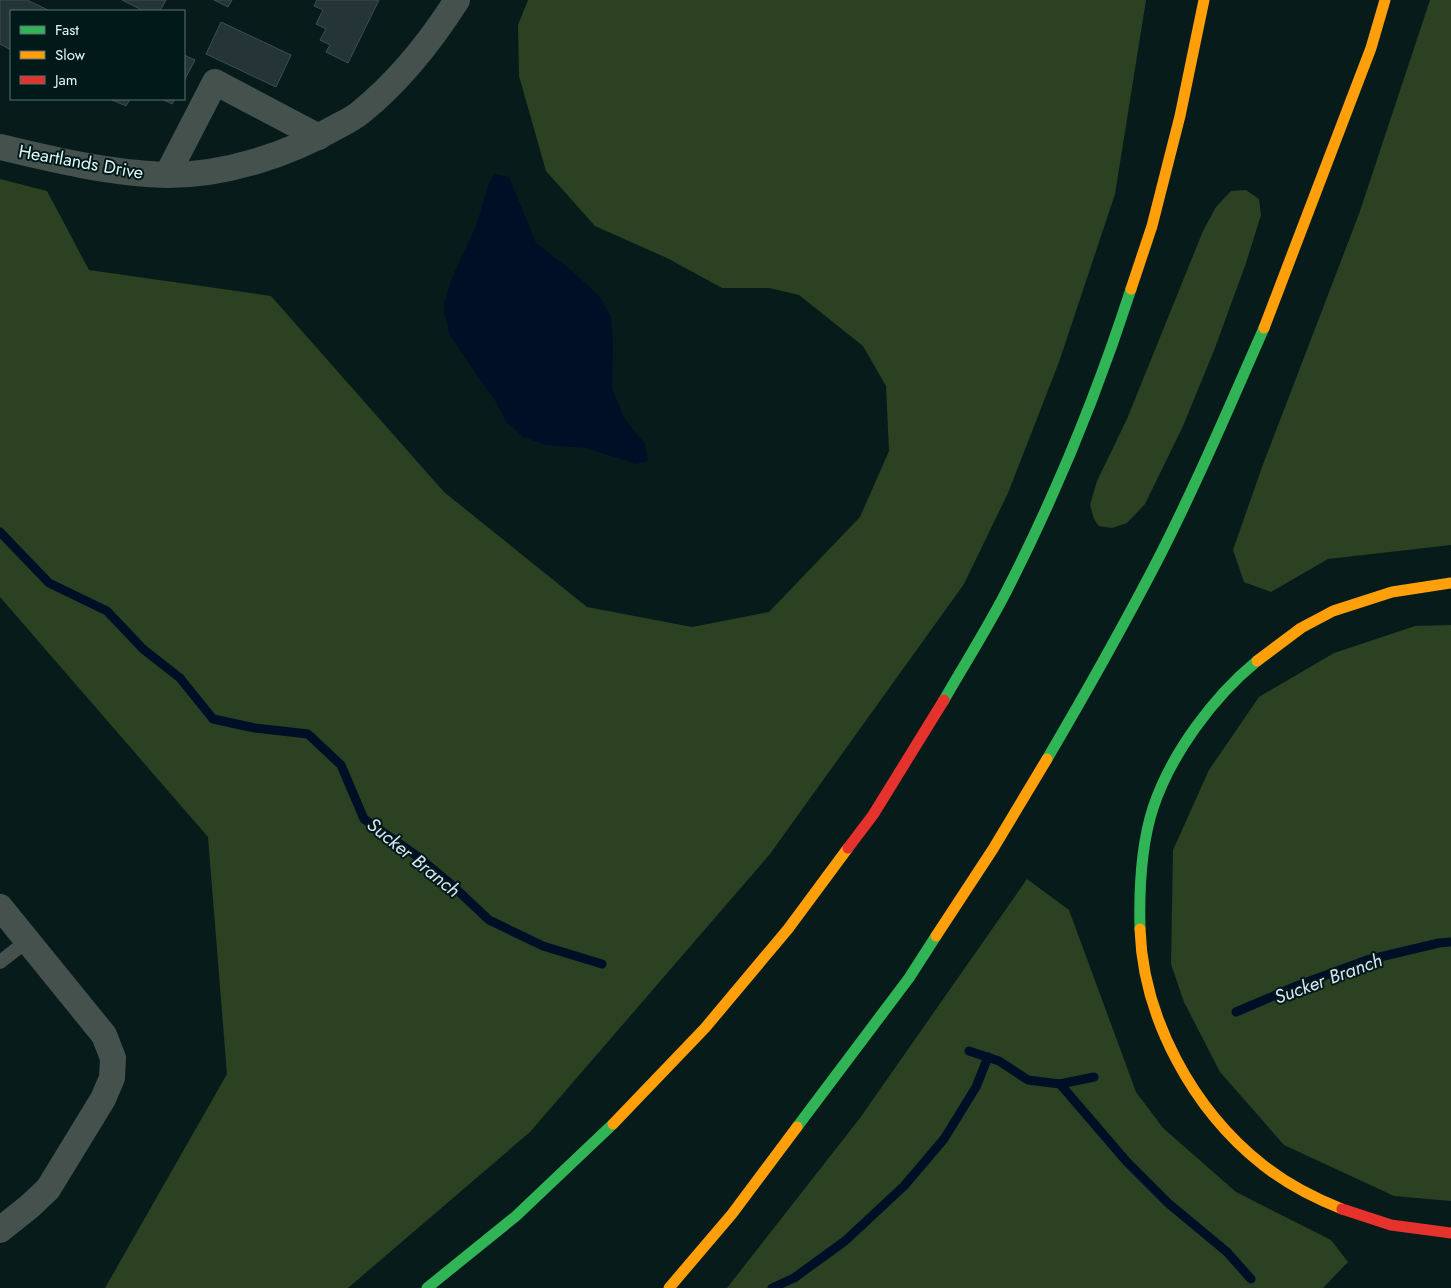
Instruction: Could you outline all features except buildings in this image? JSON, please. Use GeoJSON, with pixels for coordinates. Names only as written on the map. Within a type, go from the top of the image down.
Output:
{"type":"FeatureCollection","features":[{"type":"Feature","properties":{"kind":"highway"},"geometry":{"type":"LineString","coordinates":[[427,1288],[516,1216],[613,1124],[705,1028],[788,929],[873,814],[941,705],[1008,588],[1064,468],[1111,351],[1152,226],[1180,116],[1204,0]]}},
{"type":"Feature","properties":{"kind":"highway"},"geometry":{"type":"LineString","coordinates":[[669,1288],[732,1214],[909,978],[993,849],[1089,688],[1159,556],[1222,424],[1273,308],[1368,57],[1385,0]]}},
{"type":"Feature","properties":{"kind":"highway"},"geometry":{"type":"LineString","coordinates":[[1451,583],[1394,591],[1331,612],[1278,643],[1232,682],[1199,723],[1172,764],[1154,806],[1143,852],[1138,896],[1141,946],[1148,990],[1163,1034],[1181,1069],[1212,1115],[1246,1151],[1284,1180],[1323,1201],[1373,1221],[1426,1231],[1451,1233]]}},
{"type":"Feature","properties":{"kind":"street","name":"Heartlands Drive"},"geometry":{"type":"LineString","coordinates":[[0,148],[121,172],[167,175],[213,171],[268,157],[319,137],[360,114],[394,82],[439,28],[457,0]]}},
{"type":"Feature","properties":{"kind":"street"},"geometry":{"type":"LineString","coordinates":[[167,175],[215,82],[319,137]]}},
{"type":"Feature","properties":{"kind":"street"},"geometry":{"type":"LineString","coordinates":[[0,907],[104,1036],[113,1058],[112,1078],[103,1099],[48,1189],[0,1230]]}},
{"type":"Feature","properties":{"kind":"lane"},"geometry":{"type":"LineString","coordinates":[[0,962],[27,942]]}},
{"type":"Feature","properties":{"kind":"green space"},"geometry":{"type":"Polygon","coordinates":[[[528,0],[1146,0],[1115,194],[1059,362],[1008,493],[964,584],[770,854],[530,1132],[348,1288],[105,1288],[227,1074],[208,837],[0,597],[0,179],[47,191],[89,270],[271,296],[444,492],[587,607],[692,627],[769,612],[860,517],[889,451],[886,386],[863,346],[799,295],[769,288],[722,288],[667,258],[595,226],[546,171],[519,76],[518,25],[528,0]]]}},
{"type":"Feature","properties":{"kind":"green space"},"geometry":{"type":"Polygon","coordinates":[[[1430,0],[1451,0],[1451,545],[1328,559],[1271,592],[1244,582],[1233,550],[1262,467],[1359,214],[1430,0]]]}},
{"type":"Feature","properties":{"kind":"green space"},"geometry":{"type":"Polygon","coordinates":[[[1246,190],[1259,199],[1261,215],[1246,263],[1215,348],[1183,426],[1145,504],[1127,523],[1112,528],[1099,526],[1094,519],[1090,505],[1097,481],[1127,419],[1203,231],[1216,207],[1231,191],[1246,190]]]}},
{"type":"Feature","properties":{"kind":"green space"},"geometry":{"type":"Polygon","coordinates":[[[1451,625],[1451,1201],[1394,1196],[1284,1145],[1220,1072],[1184,1002],[1171,964],[1173,850],[1209,770],[1259,697],[1334,653],[1415,626],[1451,625]]]}},
{"type":"Feature","properties":{"kind":"green space"},"geometry":{"type":"Polygon","coordinates":[[[1027,879],[1069,910],[1136,1092],[1163,1128],[1236,1192],[1331,1240],[1348,1262],[1323,1288],[727,1288],[860,1118],[1027,879]]]}},
{"type":"Feature","properties":{"kind":"water"},"geometry":{"type":"Polygon","coordinates":[[[495,174],[509,177],[536,243],[571,270],[599,296],[611,316],[613,344],[612,389],[625,419],[645,444],[648,461],[636,464],[586,448],[545,445],[524,437],[507,423],[496,402],[450,336],[443,307],[451,280],[476,226],[489,184],[495,174]]]}},
{"type":"Feature","properties":{"kind":"waterway","name":"Sucker Branch"},"geometry":{"type":"LineString","coordinates":[[0,532],[49,583],[107,611],[143,649],[180,678],[213,719],[255,728],[308,734],[341,765],[364,819],[417,856],[489,920],[543,946],[602,964]]}},
{"type":"Feature","properties":{"kind":"waterway","name":"Sucker Branch"},"geometry":{"type":"LineString","coordinates":[[1236,1012],[1299,985],[1367,960],[1439,943],[1451,942]]}},
{"type":"Feature","properties":{"kind":"waterway","name":"Sucker Branch"},"geometry":{"type":"LineString","coordinates":[[969,1051],[999,1061],[1028,1080],[1060,1084],[1094,1077]]}},
{"type":"Feature","properties":{"kind":"waterway"},"geometry":{"type":"LineString","coordinates":[[772,1288],[794,1278],[845,1241],[904,1186],[944,1139],[976,1087],[988,1057]]}},
{"type":"Feature","properties":{"kind":"waterway"},"geometry":{"type":"LineString","coordinates":[[1060,1084],[1127,1162],[1168,1203],[1227,1252],[1251,1279]]}},
{"type":"Feature","properties":{"kind":"traffic: fast"},"geometry":{"type":"LineString","coordinates":[[944,700],[1001,602],[1060,478],[1105,365],[1131,289]]}},
{"type":"Feature","properties":{"kind":"traffic: fast"},"geometry":{"type":"LineString","coordinates":[[1047,759],[1115,640],[1169,538],[1264,328]]}},
{"type":"Feature","properties":{"kind":"traffic: fast"},"geometry":{"type":"LineString","coordinates":[[1140,929],[1143,852],[1149,822],[1161,788],[1182,747],[1195,728],[1225,692],[1257,661]]}},
{"type":"Feature","properties":{"kind":"traffic: fast"},"geometry":{"type":"LineString","coordinates":[[797,1127],[909,978],[936,936]]}},
{"type":"Feature","properties":{"kind":"traffic: fast"},"geometry":{"type":"LineString","coordinates":[[427,1288],[516,1216],[613,1124]]}},
{"type":"Feature","properties":{"kind":"traffic: slow"},"geometry":{"type":"LineString","coordinates":[[1131,289],[1152,226],[1180,116],[1204,0]]}},
{"type":"Feature","properties":{"kind":"traffic: slow"},"geometry":{"type":"LineString","coordinates":[[1264,328],[1371,48],[1385,0]]}},
{"type":"Feature","properties":{"kind":"traffic: slow"},"geometry":{"type":"LineString","coordinates":[[1257,661],[1301,628],[1333,611],[1392,592],[1451,583]]}},
{"type":"Feature","properties":{"kind":"traffic: slow"},"geometry":{"type":"LineString","coordinates":[[936,936],[993,849],[1047,759]]}},
{"type":"Feature","properties":{"kind":"traffic: slow"},"geometry":{"type":"LineString","coordinates":[[613,1124],[705,1028],[788,929],[848,848]]}},
{"type":"Feature","properties":{"kind":"traffic: slow"},"geometry":{"type":"LineString","coordinates":[[1140,929],[1143,962],[1151,996],[1176,1060],[1194,1090],[1238,1143],[1263,1165],[1301,1190],[1342,1209]]}},
{"type":"Feature","properties":{"kind":"traffic: slow"},"geometry":{"type":"LineString","coordinates":[[669,1288],[732,1214],[797,1127]]}},
{"type":"Feature","properties":{"kind":"traffic: jam"},"geometry":{"type":"LineString","coordinates":[[848,848],[873,815],[944,700]]}},
{"type":"Feature","properties":{"kind":"traffic: jam"},"geometry":{"type":"LineString","coordinates":[[1342,1209],[1391,1225],[1451,1233]]}}]}
